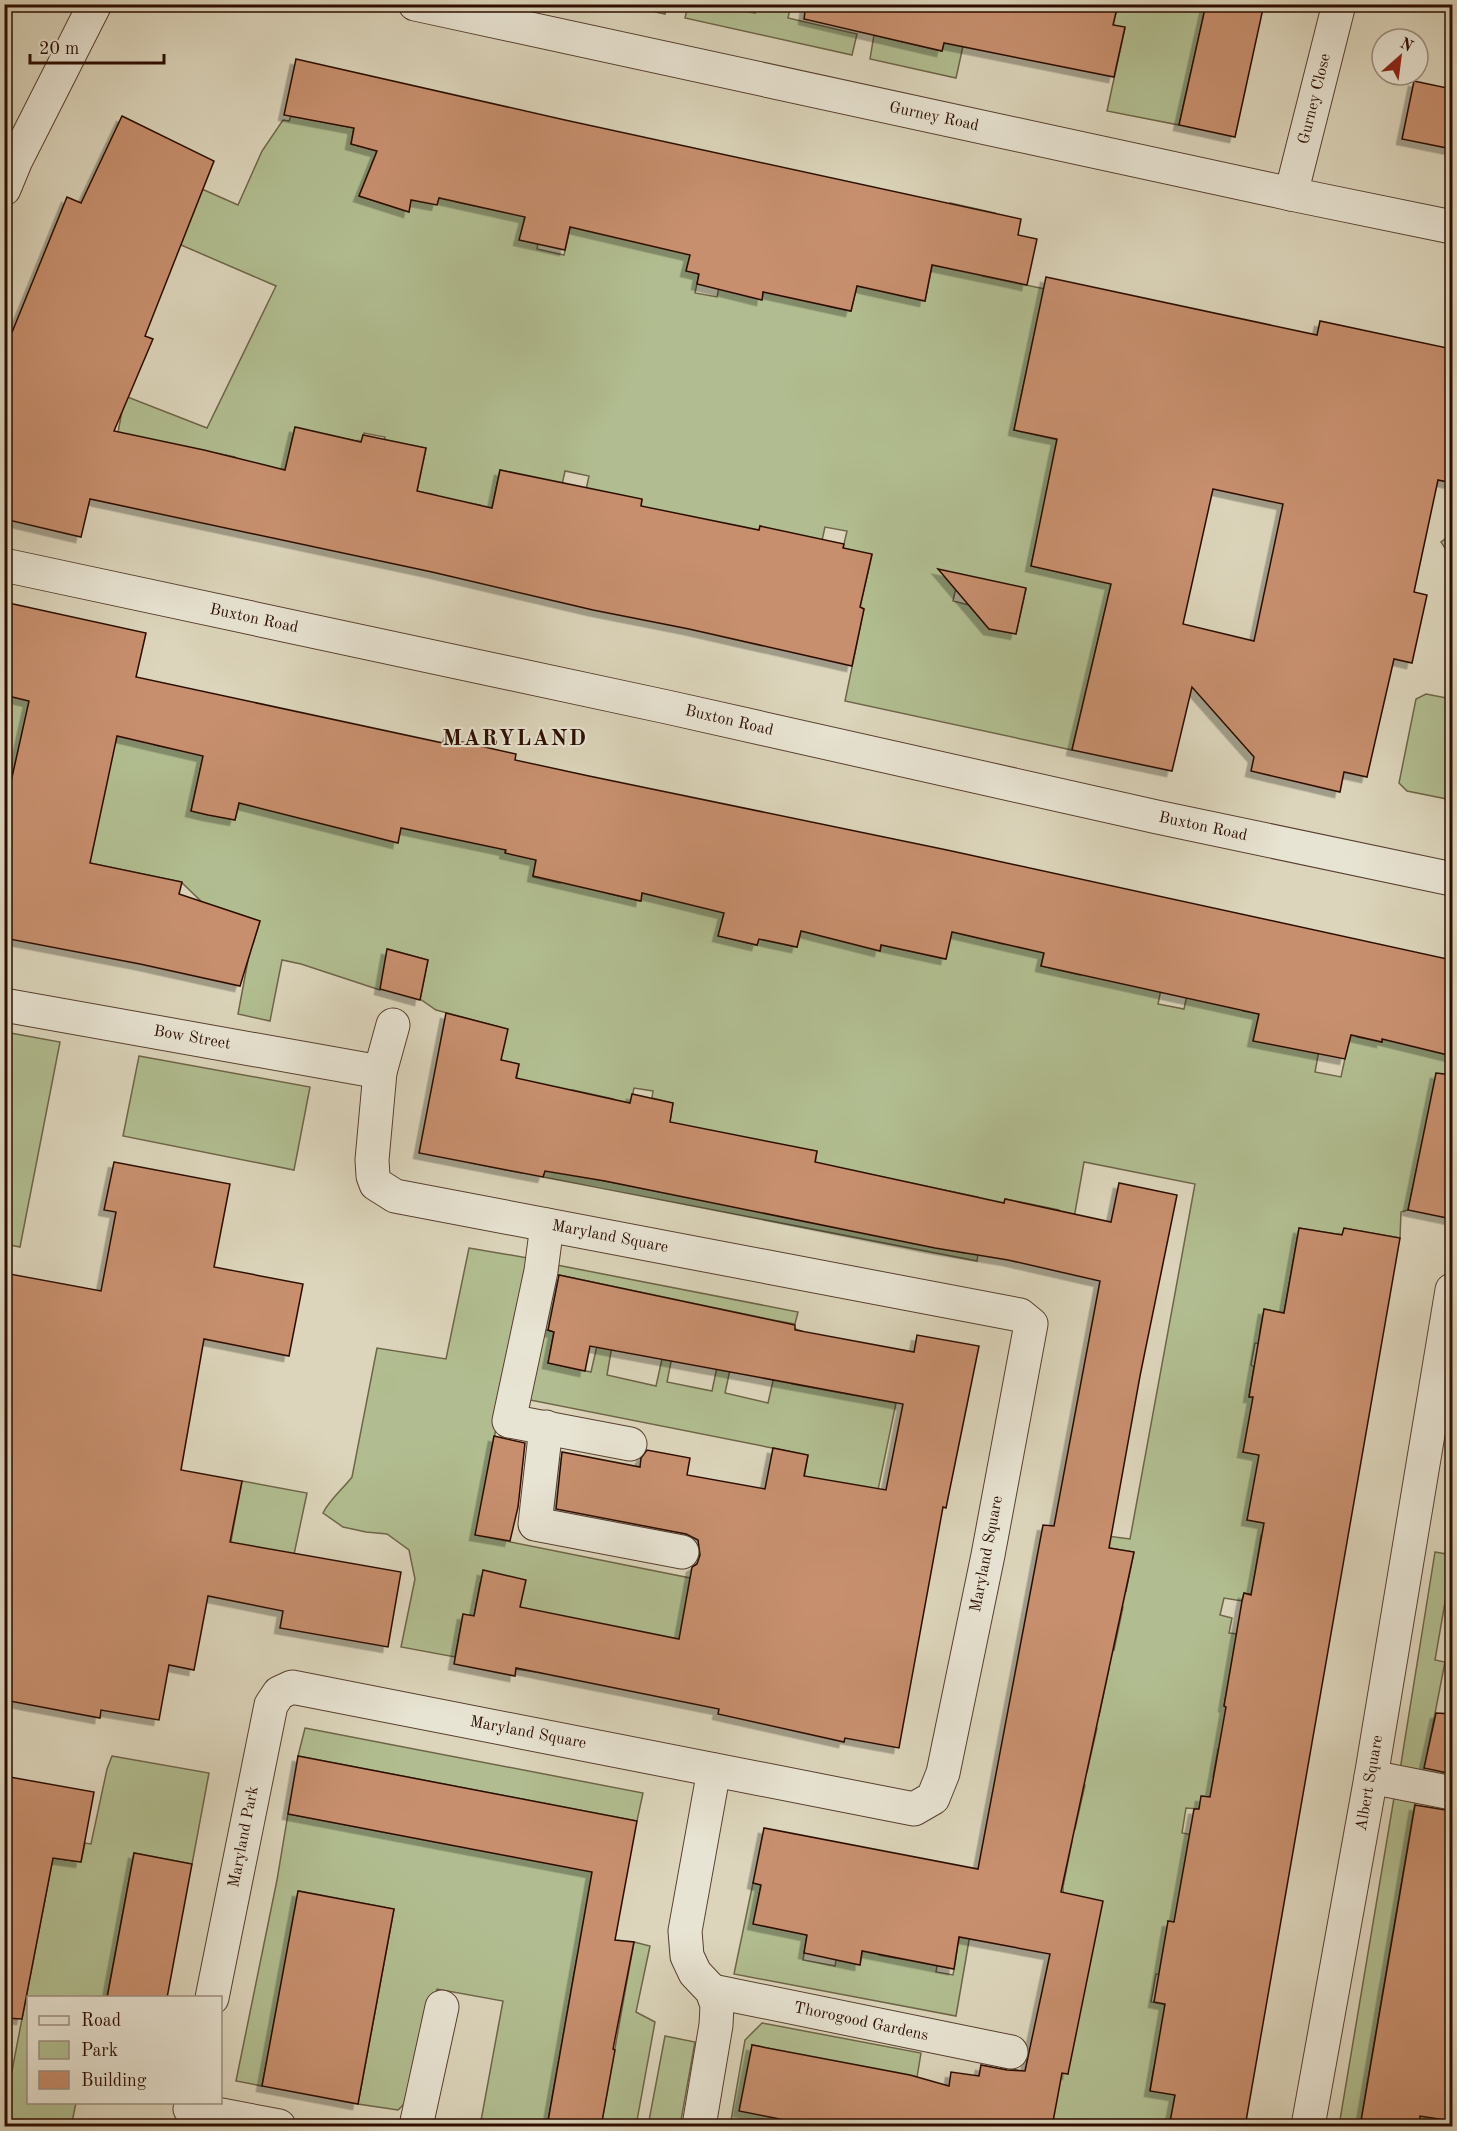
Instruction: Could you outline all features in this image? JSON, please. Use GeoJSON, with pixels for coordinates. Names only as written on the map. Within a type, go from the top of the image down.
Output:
{"type":"FeatureCollection","features":[{"type":"Feature","properties":{"kind":"street"},"geometry":{"type":"LineString","coordinates":[[4,189],[16,160],[95,4]]}},
{"type":"Feature","properties":{"kind":"street","name":"Gurney Road"},"geometry":{"type":"LineString","coordinates":[[415,4],[1452,227]]}},
{"type":"Feature","properties":{"kind":"street","name":"Gurney Close"},"geometry":{"type":"LineString","coordinates":[[1291,194],[1339,4]]}},
{"type":"Feature","properties":{"kind":"street","name":"Buxton Road"},"geometry":{"type":"LineString","coordinates":[[4,565],[668,707],[1157,817],[1452,879]]}},
{"type":"Feature","properties":{"kind":"street","name":"Bow Street"},"geometry":{"type":"LineString","coordinates":[[4,1005],[380,1072]]}},
{"type":"Feature","properties":{"kind":"street"},"geometry":{"type":"LineString","coordinates":[[380,1072],[393,1025]]}},
{"type":"Feature","properties":{"kind":"street","name":"Maryland Square"},"geometry":{"type":"LineString","coordinates":[[292,1687],[914,1809],[933,1798],[944,1773],[1031,1324],[1020,1315],[395,1196],[376,1184],[373,1176],[372,1160],[380,1072]]}},
{"type":"Feature","properties":{"kind":"street"},"geometry":{"type":"LineString","coordinates":[[547,1225],[541,1271],[514,1386],[509,1420],[630,1444]]}},
{"type":"Feature","properties":{"kind":"street","name":"Albert Square"},"geometry":{"type":"LineString","coordinates":[[1308,2127],[1371,1777],[1440,1442],[1452,1290]]}},
{"type":"Feature","properties":{"kind":"street"},"geometry":{"type":"LineString","coordinates":[[546,1427],[535,1524],[682,1552]]}},
{"type":"Feature","properties":{"kind":"street","name":"Maryland Park"},"geometry":{"type":"LineString","coordinates":[[213,1996],[271,1706],[279,1693],[292,1687]]}},
{"type":"Feature","properties":{"kind":"street"},"geometry":{"type":"LineString","coordinates":[[699,2127],[716,2025],[717,2006],[712,1991],[695,1973],[687,1956],[685,1931],[714,1770]]}},
{"type":"Feature","properties":{"kind":"street"},"geometry":{"type":"LineString","coordinates":[[1371,1777],[1452,1793]]}},
{"type":"Feature","properties":{"kind":"street","name":"Thorogood Gardens"},"geometry":{"type":"LineString","coordinates":[[712,1991],[1011,2052]]}},
{"type":"Feature","properties":{"kind":"street"},"geometry":{"type":"LineString","coordinates":[[416,2127],[442,2007]]}},
{"type":"Feature","properties":{"kind":"street"},"geometry":{"type":"LineString","coordinates":[[189,2113],[279,2127]]}},
{"type":"Feature","properties":{"kind":"green space"},"geometry":{"type":"Polygon","coordinates":[[[625,5],[667,5],[665,14],[625,5]]]}},
{"type":"Feature","properties":{"kind":"green space"},"geometry":{"type":"Polygon","coordinates":[[[688,5],[718,5],[755,13],[757,5],[791,5],[788,18],[857,34],[852,55],[685,18],[688,5]]]}},
{"type":"Feature","properties":{"kind":"green space"},"geometry":{"type":"Polygon","coordinates":[[[972,5],[956,78],[870,59],[874,35],[942,51],[951,13],[972,5]]]}},
{"type":"Feature","properties":{"kind":"green space"},"geometry":{"type":"Polygon","coordinates":[[[1118,5],[1206,5],[1179,125],[1107,111],[1125,28],[1113,25],[1118,5]]]}},
{"type":"Feature","properties":{"kind":"green space"},"geometry":{"type":"Polygon","coordinates":[[[291,116],[354,128],[351,144],[377,151],[359,196],[409,212],[411,200],[449,149],[456,202],[508,213],[533,178],[520,240],[538,244],[537,249],[564,255],[579,188],[696,227],[687,270],[699,274],[695,293],[717,297],[721,278],[762,299],[768,269],[827,306],[851,311],[867,242],[882,291],[925,301],[935,252],[940,252],[950,203],[995,213],[982,276],[1055,291],[1036,326],[1014,430],[1058,440],[1031,566],[1085,578],[1137,576],[1106,606],[1072,750],[845,701],[864,609],[860,607],[872,555],[843,548],[847,531],[825,527],[809,598],[760,526],[746,585],[744,527],[723,523],[710,576],[630,558],[642,500],[623,496],[582,508],[589,476],[565,471],[550,540],[544,480],[500,470],[488,526],[476,523],[480,505],[463,502],[431,518],[436,495],[417,491],[426,448],[411,445],[370,505],[385,437],[364,433],[361,442],[295,428],[280,493],[235,457],[215,453],[211,472],[118,432],[125,396],[207,428],[276,286],[181,245],[177,178],[238,205],[262,151],[283,120],[289,121],[291,116]],[[959,574],[953,601],[969,605],[989,628],[1016,634],[1026,589],[959,574]]]}},
{"type":"Feature","properties":{"kind":"green space"},"geometry":{"type":"Polygon","coordinates":[[[1452,525],[1452,559],[1441,542],[1449,536],[1446,530],[1452,525]]]}},
{"type":"Feature","properties":{"kind":"green space"},"geometry":{"type":"Polygon","coordinates":[[[1426,694],[1452,699],[1452,800],[1407,791],[1399,783],[1416,699],[1426,694]]]}},
{"type":"Feature","properties":{"kind":"green space"},"geometry":{"type":"Polygon","coordinates":[[[5,695],[33,702],[5,818],[5,695]]]}},
{"type":"Feature","properties":{"kind":"green space"},"geometry":{"type":"Polygon","coordinates":[[[113,718],[155,745],[174,749],[206,744],[191,811],[235,820],[251,753],[411,790],[516,797],[505,852],[536,860],[533,877],[560,883],[573,827],[607,893],[640,901],[654,845],[725,909],[719,936],[757,945],[764,914],[784,944],[797,947],[813,878],[880,951],[893,896],[907,950],[945,959],[957,910],[966,912],[961,934],[1003,944],[1049,930],[1041,966],[1080,975],[1168,955],[1158,1004],[1184,1009],[1195,958],[1251,970],[1243,1011],[1259,1014],[1320,1045],[1315,1072],[1341,1077],[1359,994],[1357,1037],[1382,1042],[1391,1002],[1449,1055],[1452,1038],[1452,1105],[1445,1103],[1423,1138],[1408,1210],[1401,1212],[1400,1238],[1344,1228],[1342,1235],[1299,1228],[1284,1313],[1264,1310],[1260,1332],[1326,1343],[1324,1355],[1255,1343],[1249,1397],[1315,1408],[1243,1452],[1305,1463],[1247,1520],[1294,1529],[1292,1540],[1261,1535],[1254,1580],[1285,1600],[1244,1593],[1242,1601],[1224,1598],[1220,1615],[1232,1618],[1229,1633],[1237,1634],[1224,1706],[1266,1713],[1230,1751],[1218,1749],[1213,1777],[1250,1804],[1202,1796],[1199,1809],[1186,1808],[1182,1833],[1243,1844],[1227,1931],[1168,1921],[1218,1985],[1156,1974],[1151,2002],[1189,2009],[1154,2067],[1150,2090],[1198,2099],[1170,2121],[1169,2126],[1052,2126],[997,2091],[1001,2067],[1027,2072],[1027,2065],[1068,2074],[1063,1887],[1072,1841],[1042,1835],[1044,1823],[1075,1829],[1085,1785],[1053,1778],[1055,1766],[1087,1772],[1097,1728],[1064,1722],[1067,1709],[1099,1716],[1109,1668],[1076,1662],[1080,1643],[1114,1650],[1123,1607],[1089,1600],[1092,1584],[1126,1591],[1134,1552],[1098,1546],[1100,1535],[1130,1539],[1195,1184],[1084,1162],[1071,1235],[1059,1210],[1005,1199],[1000,1222],[979,1248],[977,1261],[543,1177],[545,1169],[965,1253],[978,1197],[815,1163],[817,1151],[669,1127],[673,1103],[652,1098],[653,1091],[634,1088],[624,1132],[613,1099],[572,1090],[566,1120],[522,1173],[471,1163],[473,1156],[512,1103],[519,1064],[491,1058],[503,1050],[507,1029],[436,1010],[420,999],[428,960],[388,949],[380,990],[282,960],[270,1021],[238,1014],[251,944],[253,944],[260,921],[202,902],[181,882],[85,862],[113,718]]]}},
{"type":"Feature","properties":{"kind":"green space"},"geometry":{"type":"Polygon","coordinates":[[[5,1032],[60,1042],[20,1247],[5,1244],[5,1032]]]}},
{"type":"Feature","properties":{"kind":"green space"},"geometry":{"type":"Polygon","coordinates":[[[139,1056],[310,1087],[294,1170],[123,1136],[139,1056]]]}},
{"type":"Feature","properties":{"kind":"green space"},"geometry":{"type":"Polygon","coordinates":[[[469,1248],[528,1258],[476,1535],[690,1578],[722,1698],[516,1669],[525,1625],[517,1623],[525,1580],[480,1583],[474,1616],[463,1614],[455,1657],[401,1647],[415,1579],[409,1550],[387,1534],[343,1527],[323,1513],[352,1477],[377,1348],[446,1359],[469,1248]]]}},
{"type":"Feature","properties":{"kind":"green space"},"geometry":{"type":"Polygon","coordinates":[[[557,1265],[798,1312],[795,1324],[773,1320],[554,1274],[557,1265]]]}},
{"type":"Feature","properties":{"kind":"green space"},"geometry":{"type":"Polygon","coordinates":[[[543,1329],[554,1332],[548,1363],[591,1372],[599,1337],[613,1340],[607,1375],[656,1386],[664,1350],[673,1352],[667,1382],[712,1391],[718,1362],[731,1365],[725,1393],[768,1403],[775,1372],[795,1329],[802,1331],[792,1384],[896,1403],[878,1490],[804,1478],[808,1455],[530,1400],[543,1329]]]}},
{"type":"Feature","properties":{"kind":"green space"},"geometry":{"type":"Polygon","coordinates":[[[242,1481],[307,1493],[292,1564],[229,1552],[242,1481]]]}},
{"type":"Feature","properties":{"kind":"green space"},"geometry":{"type":"Polygon","coordinates":[[[1435,1552],[1452,1555],[1452,1562],[1435,1660],[1445,1662],[1423,1775],[1400,1770],[1435,1552]]]}},
{"type":"Feature","properties":{"kind":"green space"},"geometry":{"type":"Polygon","coordinates":[[[305,1728],[643,1793],[637,1821],[298,1756],[305,1728]]]}},
{"type":"Feature","properties":{"kind":"green space"},"geometry":{"type":"Polygon","coordinates":[[[112,1756],[209,1773],[192,1864],[134,1853],[107,1996],[27,1996],[27,2104],[76,2104],[72,2122],[64,2120],[63,2126],[5,2126],[5,2107],[53,1858],[81,1862],[85,1843],[91,1844],[107,1769],[112,1756]]]}},
{"type":"Feature","properties":{"kind":"green space"},"geometry":{"type":"Polygon","coordinates":[[[1395,1792],[1416,1797],[1360,2126],[1339,2126],[1395,1792]]]}},
{"type":"Feature","properties":{"kind":"green space"},"geometry":{"type":"Polygon","coordinates":[[[288,1814],[626,1878],[577,1957],[547,2126],[480,2126],[503,2001],[437,1989],[413,2095],[398,2110],[358,2104],[394,1909],[299,1891],[262,2086],[236,2081],[277,1880],[288,1814]]]}},
{"type":"Feature","properties":{"kind":"green space"},"geometry":{"type":"Polygon","coordinates":[[[753,1883],[761,1885],[754,1924],[807,1935],[803,1960],[835,1966],[836,1960],[860,1964],[872,1904],[879,1955],[901,1959],[902,1956],[940,1951],[936,1972],[953,1975],[962,1921],[972,1923],[956,2016],[734,1974],[753,1883]]]}},
{"type":"Feature","properties":{"kind":"green space"},"geometry":{"type":"Polygon","coordinates":[[[634,1942],[650,1946],[636,2012],[655,2022],[636,2126],[601,2126],[634,1942]]]}},
{"type":"Feature","properties":{"kind":"green space"},"geometry":{"type":"Polygon","coordinates":[[[762,2023],[921,2053],[917,2077],[752,2045],[821,2126],[730,2126],[745,2040],[762,2023]]]}},
{"type":"Feature","properties":{"kind":"green space"},"geometry":{"type":"Polygon","coordinates":[[[665,2036],[695,2042],[680,2126],[648,2126],[665,2036]]]}},
{"type":"Feature","properties":{"kind":"green space"},"geometry":{"type":"Polygon","coordinates":[[[1420,2116],[1452,2121],[1452,2126],[1419,2126],[1420,2116]]]}},
{"type":"Feature","properties":{"kind":"building"},"geometry":{"type":"Polygon","coordinates":[[[806,4],[1118,4],[1113,25],[1125,27],[1114,77],[944,43],[942,51],[804,19],[806,4]]]}},
{"type":"Feature","properties":{"kind":"building"},"geometry":{"type":"Polygon","coordinates":[[[1206,4],[1264,4],[1235,137],[1179,125],[1206,4]]]}},
{"type":"Feature","properties":{"kind":"building"},"geometry":{"type":"Polygon","coordinates":[[[296,59],[1021,219],[1018,235],[1037,239],[1027,285],[932,265],[925,301],[857,286],[851,311],[763,292],[762,300],[697,284],[699,274],[686,271],[690,255],[570,227],[565,250],[519,240],[525,217],[439,198],[437,205],[411,200],[409,212],[359,196],[377,151],[351,144],[354,128],[284,115],[296,59]]]}},
{"type":"Feature","properties":{"kind":"building"},"geometry":{"type":"Polygon","coordinates":[[[1430,84],[1452,89],[1452,149],[1402,139],[1413,87],[1430,87],[1430,84]]]}},
{"type":"Feature","properties":{"kind":"building"},"geometry":{"type":"Polygon","coordinates":[[[122,116],[214,161],[145,336],[153,339],[114,431],[285,470],[295,427],[361,442],[363,435],[426,448],[417,491],[492,508],[500,470],[642,499],[641,506],[759,530],[760,526],[844,544],[843,548],[872,554],[860,607],[864,609],[852,666],[593,610],[432,572],[90,499],[81,537],[4,519],[4,352],[67,197],[81,203],[122,116]]]}},
{"type":"Feature","properties":{"kind":"building"},"geometry":{"type":"Polygon","coordinates":[[[1046,277],[1317,335],[1320,321],[1452,349],[1452,483],[1438,480],[1414,592],[1427,595],[1412,663],[1394,659],[1367,777],[1344,772],[1340,792],[1251,771],[1254,757],[1192,687],[1172,771],[1072,750],[1111,584],[1031,566],[1057,439],[1014,430],[1046,277]],[[1213,489],[1183,624],[1254,641],[1283,504],[1213,489]]]}},
{"type":"Feature","properties":{"kind":"building"},"geometry":{"type":"Polygon","coordinates":[[[938,569],[1026,588],[1016,634],[989,629],[938,569]]]}},
{"type":"Feature","properties":{"kind":"building"},"geometry":{"type":"Polygon","coordinates":[[[4,602],[146,633],[136,677],[443,743],[444,738],[516,754],[515,760],[947,850],[1452,960],[1452,1056],[1382,1039],[1382,1042],[1351,1035],[1345,1059],[1253,1041],[1259,1014],[1041,966],[1044,953],[952,932],[946,959],[881,945],[880,951],[801,931],[797,947],[759,939],[757,945],[718,936],[724,913],[642,893],[641,901],[533,876],[536,860],[505,853],[506,850],[401,828],[398,843],[239,803],[235,820],[191,811],[203,756],[117,736],[90,863],[182,882],[179,894],[260,921],[240,986],[4,938],[4,813],[29,701],[4,695],[4,602]]]}},
{"type":"Feature","properties":{"kind":"building"},"geometry":{"type":"Polygon","coordinates":[[[387,949],[428,960],[420,1000],[380,989],[387,949]]]}},
{"type":"Feature","properties":{"kind":"building"},"geometry":{"type":"Polygon","coordinates":[[[446,1013],[508,1029],[501,1060],[519,1064],[516,1078],[630,1103],[632,1094],[673,1103],[670,1122],[817,1151],[815,1162],[1004,1203],[1005,1199],[1111,1222],[1119,1183],[1177,1195],[1140,1376],[1109,1548],[1134,1552],[1061,1892],[1103,1901],[1068,2074],[1062,2073],[1052,2127],[821,2127],[739,2111],[752,2045],[910,2075],[949,2086],[951,2072],[979,2076],[981,2065],[1025,2071],[1050,1954],[959,1937],[954,1969],[862,1951],[860,1965],[804,1953],[807,1935],[753,1924],[761,1885],[753,1883],[764,1828],[978,1869],[1043,1525],[1054,1526],[1100,1281],[1008,1260],[935,1248],[605,1181],[545,1171],[543,1177],[419,1153],[446,1013]]]}},
{"type":"Feature","properties":{"kind":"building"},"geometry":{"type":"Polygon","coordinates":[[[1436,1073],[1452,1075],[1452,1219],[1408,1210],[1436,1073]]]}},
{"type":"Feature","properties":{"kind":"building"},"geometry":{"type":"Polygon","coordinates":[[[114,1162],[230,1184],[214,1267],[303,1284],[289,1356],[204,1339],[181,1470],[242,1481],[230,1542],[401,1572],[388,1647],[280,1628],[283,1611],[208,1596],[194,1670],[169,1665],[159,1720],[101,1710],[100,1718],[4,1700],[4,1305],[10,1274],[101,1291],[116,1212],[104,1210],[114,1162]]]}},
{"type":"Feature","properties":{"kind":"building"},"geometry":{"type":"Polygon","coordinates":[[[1299,1228],[1342,1235],[1344,1228],[1400,1238],[1245,2127],[1169,2127],[1175,2095],[1150,2091],[1165,2004],[1154,2002],[1168,1921],[1174,1922],[1194,1809],[1199,1809],[1201,1796],[1210,1797],[1242,1601],[1244,1593],[1251,1595],[1264,1523],[1247,1520],[1259,1455],[1243,1452],[1253,1397],[1249,1397],[1264,1309],[1284,1313],[1299,1228]]]}},
{"type":"Feature","properties":{"kind":"building"},"geometry":{"type":"Polygon","coordinates":[[[559,1275],[795,1325],[795,1330],[914,1352],[917,1335],[979,1346],[946,1508],[943,1507],[899,1748],[845,1738],[844,1742],[718,1714],[719,1709],[516,1668],[515,1676],[454,1664],[463,1614],[474,1616],[483,1570],[526,1580],[520,1607],[679,1639],[692,1567],[697,1564],[700,1555],[698,1540],[686,1534],[556,1509],[562,1452],[640,1467],[641,1458],[647,1450],[690,1458],[687,1475],[765,1489],[773,1448],[808,1455],[804,1476],[886,1490],[903,1404],[590,1346],[585,1371],[548,1363],[554,1332],[548,1330],[559,1275]]]}},
{"type":"Feature","properties":{"kind":"building"},"geometry":{"type":"Polygon","coordinates":[[[494,1436],[525,1443],[518,1507],[510,1541],[475,1535],[494,1436]]]}},
{"type":"Feature","properties":{"kind":"building"},"geometry":{"type":"Polygon","coordinates":[[[1436,1713],[1452,1714],[1452,1774],[1424,1768],[1436,1713]]]}},
{"type":"Feature","properties":{"kind":"building"},"geometry":{"type":"Polygon","coordinates":[[[298,1756],[637,1821],[615,1940],[634,1942],[613,2049],[615,2050],[601,2127],[547,2127],[592,1872],[288,1814],[298,1756]]]}},
{"type":"Feature","properties":{"kind":"building"},"geometry":{"type":"Polygon","coordinates":[[[4,1776],[94,1792],[81,1862],[53,1858],[22,2019],[4,2018],[4,1776]]]}},
{"type":"Feature","properties":{"kind":"building"},"geometry":{"type":"Polygon","coordinates":[[[1415,1805],[1452,1811],[1452,2121],[1420,2116],[1419,2127],[1360,2127],[1415,1805]]]}},
{"type":"Feature","properties":{"kind":"building"},"geometry":{"type":"Polygon","coordinates":[[[134,1853],[192,1864],[167,1996],[107,1996],[134,1853]]]}},
{"type":"Feature","properties":{"kind":"building"},"geometry":{"type":"Polygon","coordinates":[[[298,1891],[394,1909],[358,2104],[262,2086],[298,1891]]]}},
{"type":"Feature","properties":{"kind":"district","name":"MARYLAND"},"geometry":{"type":"Point","coordinates":[515,739]}}]}
